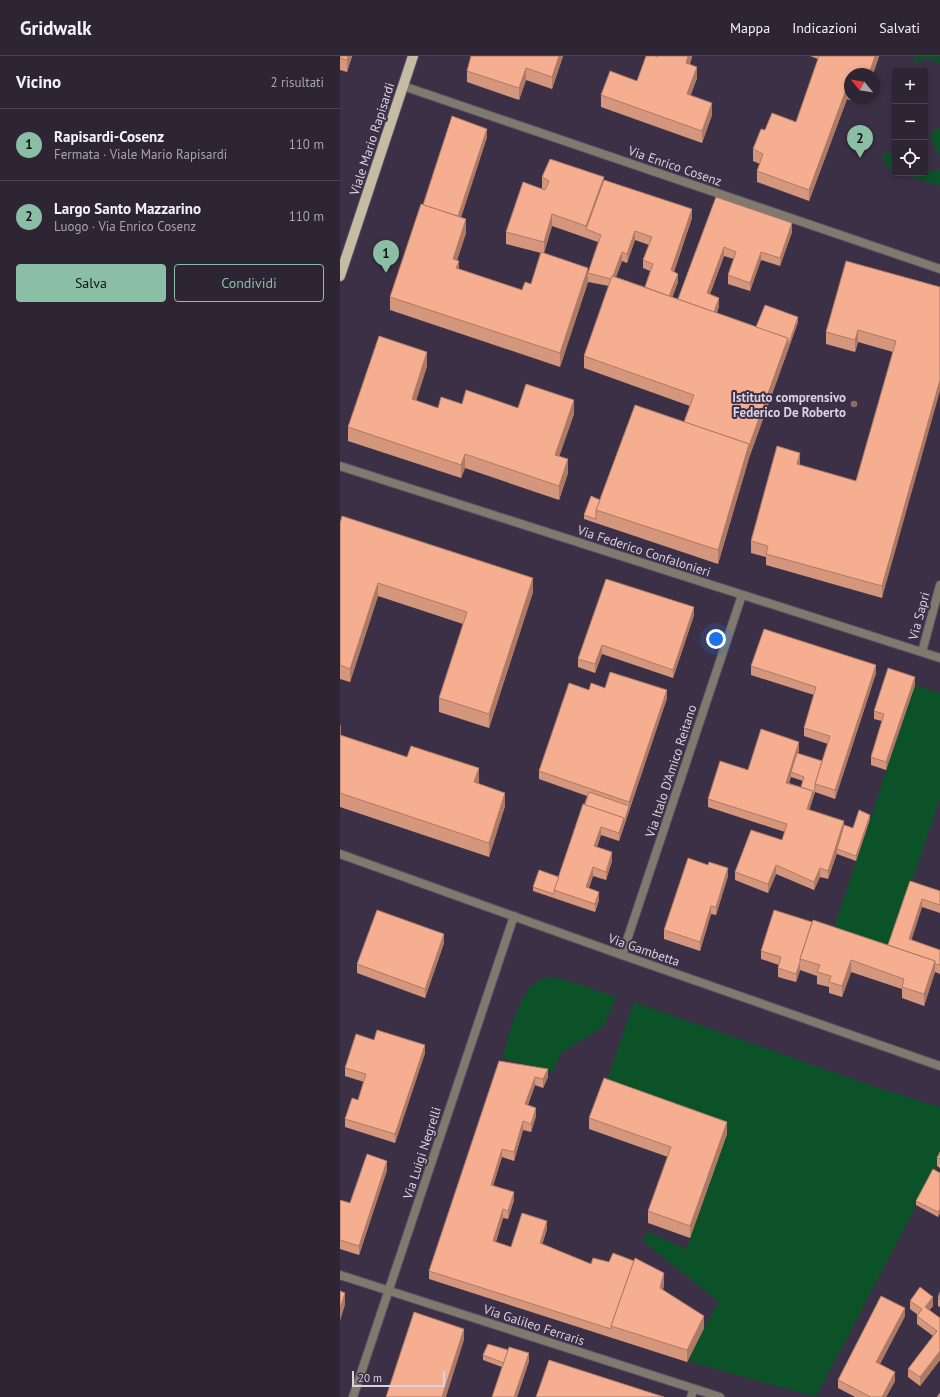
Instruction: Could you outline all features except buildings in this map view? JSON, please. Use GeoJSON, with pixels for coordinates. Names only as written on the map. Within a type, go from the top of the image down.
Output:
{"type":"FeatureCollection","features":[{"type":"Feature","properties":{"kind":"main road","name":"Viale Mario Rapisardi"},"geometry":{"type":"LineString","coordinates":[[340,276],[413,56]]}},
{"type":"Feature","properties":{"kind":"street","name":"Via Enrico Cosenz"},"geometry":{"type":"LineString","coordinates":[[403,86],[940,269]]}},
{"type":"Feature","properties":{"kind":"street","name":"Via Federico Confalonieri"},"geometry":{"type":"LineString","coordinates":[[340,466],[940,658]]}},
{"type":"Feature","properties":{"kind":"street","name":"Via Sapri"},"geometry":{"type":"LineString","coordinates":[[922,652],[940,586]]}},
{"type":"Feature","properties":{"kind":"street","name":"Via Italo D'Amico Reitano"},"geometry":{"type":"LineString","coordinates":[[622,955],[742,595]]}},
{"type":"Feature","properties":{"kind":"street","name":"Via Gambetta"},"geometry":{"type":"LineString","coordinates":[[340,854],[622,955],[940,1066]]}},
{"type":"Feature","properties":{"kind":"street","name":"Via Luigi Negrelli"},"geometry":{"type":"LineString","coordinates":[[353,1397],[514,916]]}},
{"type":"Feature","properties":{"kind":"street","name":"Via Galileo Ferraris"},"geometry":{"type":"LineString","coordinates":[[340,1275],[720,1397]]}},
{"type":"Feature","properties":{"kind":"street"},"geometry":{"type":"LineString","coordinates":[[691,1397],[694,1389]]}},
{"type":"Feature","properties":{"kind":"green space"},"geometry":{"type":"Polygon","coordinates":[[[916,56],[936,56],[940,58],[940,64],[928,58],[913,64],[916,56]]]}},
{"type":"Feature","properties":{"kind":"green space"},"geometry":{"type":"Polygon","coordinates":[[[940,128],[940,158],[931,140],[933,130],[940,128]]]}},
{"type":"Feature","properties":{"kind":"green space"},"geometry":{"type":"Polygon","coordinates":[[[886,152],[892,153],[892,170],[888,167],[882,157],[886,152]]]}},
{"type":"Feature","properties":{"kind":"green space"},"geometry":{"type":"Polygon","coordinates":[[[940,169],[940,186],[908,176],[928,176],[928,172],[940,169]]]}},
{"type":"Feature","properties":{"kind":"green space"},"geometry":{"type":"Polygon","coordinates":[[[915,685],[940,693],[940,798],[887,956],[831,937],[915,685]]]}},
{"type":"Feature","properties":{"kind":"green space"},"geometry":{"type":"Polygon","coordinates":[[[551,977],[579,984],[616,997],[604,1026],[561,1053],[553,1072],[502,1058],[515,1017],[524,997],[537,982],[551,977]]]}},
{"type":"Feature","properties":{"kind":"green space"},"geometry":{"type":"Polygon","coordinates":[[[634,1002],[884,1090],[940,1107],[940,1160],[816,1397],[687,1361],[719,1302],[643,1241],[648,1232],[686,1249],[727,1134],[604,1089],[634,1002]]]}},
{"type":"Feature","properties":{"kind":"place","name":"Largo Santo Mazzarino"},"geometry":{"type":"Point","coordinates":[860,158]}},
{"type":"Feature","properties":{"kind":"place","name":"Rapisardi-Cosenz"},"geometry":{"type":"Point","coordinates":[386,273]}},
{"type":"Feature","properties":{"kind":"place","name":"Istituto comprensivo Federico De Roberto"},"geometry":{"type":"Point","coordinates":[854,404]}}]}
